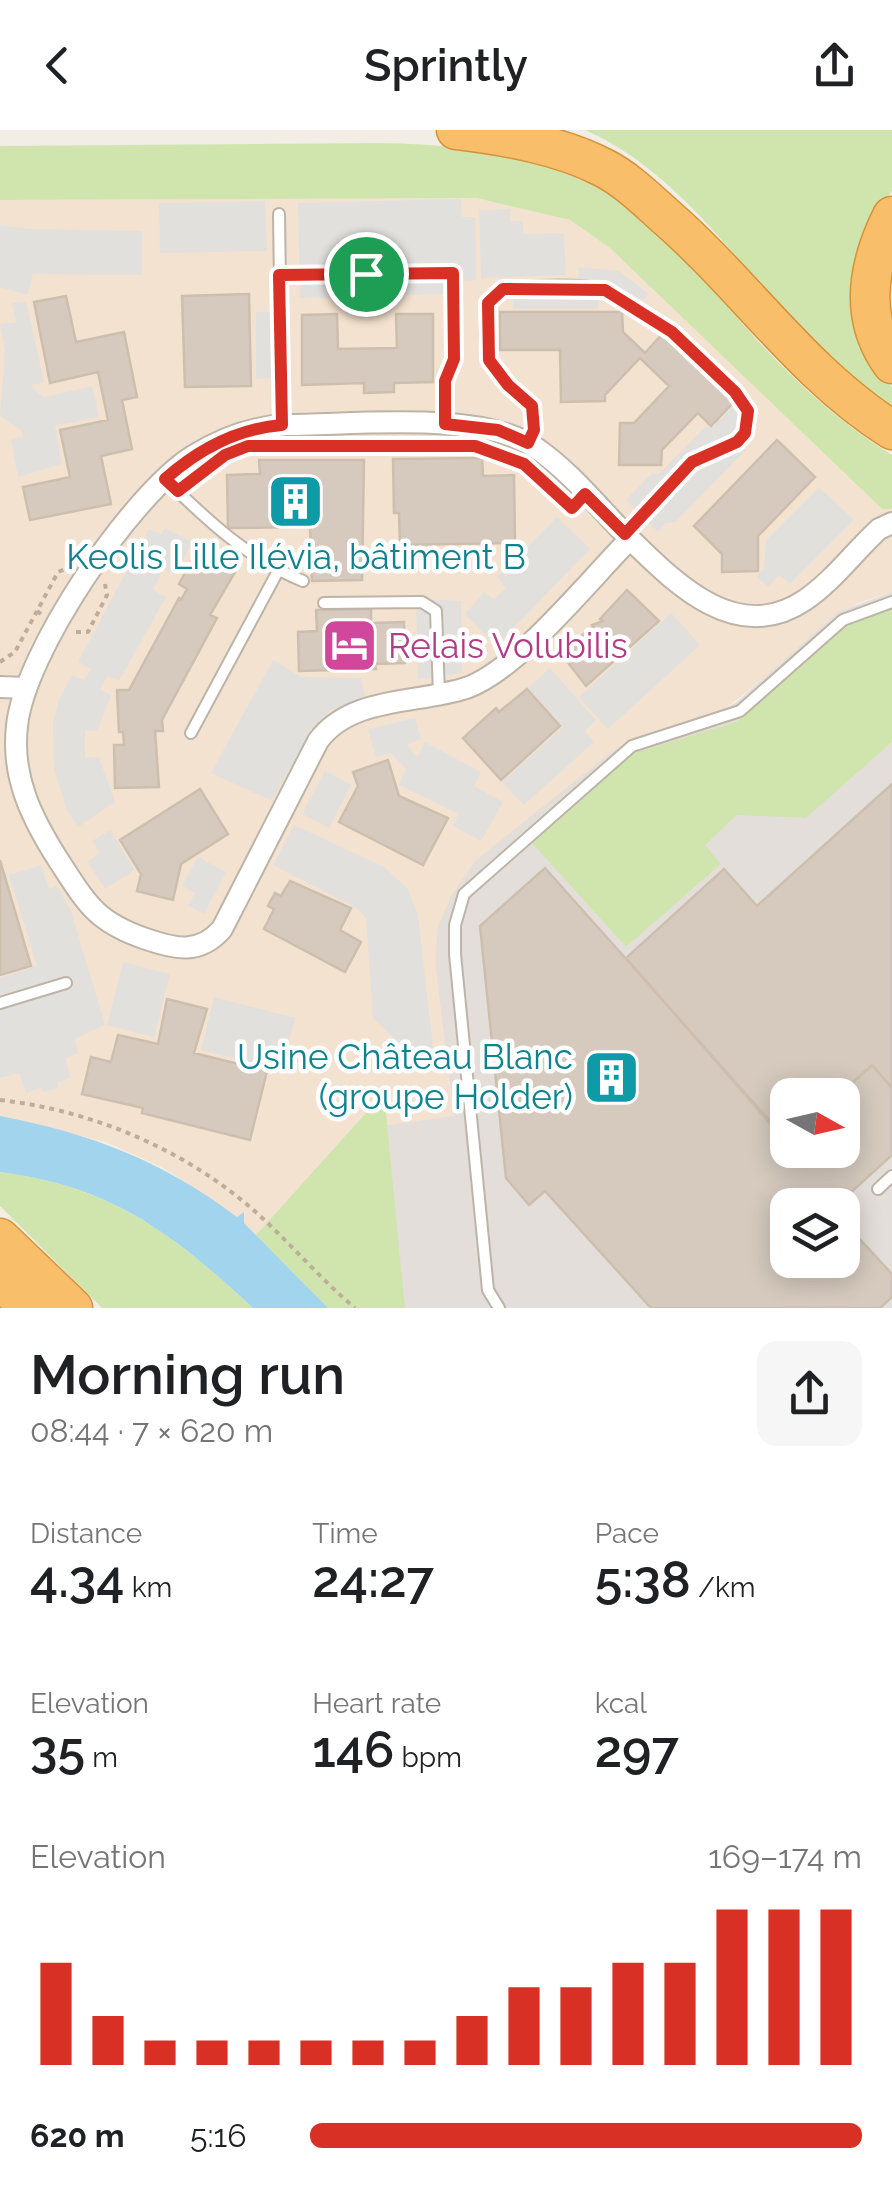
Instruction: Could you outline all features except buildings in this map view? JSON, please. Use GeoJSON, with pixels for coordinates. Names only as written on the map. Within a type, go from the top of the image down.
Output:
{"type":"FeatureCollection","features":[{"type":"Feature","properties":{"kind":"highway"},"geometry":{"type":"LineString","coordinates":[[456,130],[549,148],[588,160],[623,180],[691,240],[816,370],[892,430]]}},
{"type":"Feature","properties":{"kind":"highway"},"geometry":{"type":"LineString","coordinates":[[892,216],[874,260],[870,299],[877,336],[892,364]]}},
{"type":"Feature","properties":{"kind":"highway"},"geometry":{"type":"LineString","coordinates":[[0,1238],[74,1308]]}},
{"type":"Feature","properties":{"kind":"highway"},"geometry":{"type":"LineString","coordinates":[[0,1280],[30,1308]]}},
{"type":"Feature","properties":{"kind":"street"},"geometry":{"type":"LineString","coordinates":[[628,537],[495,673],[470,686],[350,713],[326,730],[222,930],[208,943],[180,949],[102,920],[88,907],[26,803],[16,753],[17,724],[26,688],[88,574],[110,542],[165,479],[190,458],[249,430],[282,425],[445,424],[498,430],[528,443],[557,466],[696,600],[721,610],[779,613],[808,598],[879,529],[892,523]]}},
{"type":"Feature","properties":{"kind":"street"},"geometry":{"type":"LineString","coordinates":[[0,687],[26,688]]}},
{"type":"Feature","properties":{"kind":"lane"},"geometry":{"type":"LineString","coordinates":[[278,214],[282,425]]}},
{"type":"Feature","properties":{"kind":"lane"},"geometry":{"type":"LineString","coordinates":[[279,275],[453,273],[454,359],[445,381],[445,424]]}},
{"type":"Feature","properties":{"kind":"lane"},"geometry":{"type":"LineString","coordinates":[[528,443],[534,430],[532,406],[508,385],[489,360],[487,314],[495,293],[516,288],[605,290],[672,332],[735,392],[748,411],[749,422],[737,442],[692,462],[628,537]]}},
{"type":"Feature","properties":{"kind":"lane"},"geometry":{"type":"LineString","coordinates":[[165,479],[219,531],[278,571],[303,581]]}},
{"type":"Feature","properties":{"kind":"lane"},"geometry":{"type":"LineString","coordinates":[[190,733],[278,571]]}},
{"type":"Feature","properties":{"kind":"lane"},"geometry":{"type":"LineString","coordinates":[[499,1308],[488,1290],[455,954],[455,924],[464,894],[632,746],[740,711],[843,620],[892,602]]}},
{"type":"Feature","properties":{"kind":"lane"},"geometry":{"type":"LineString","coordinates":[[324,603],[432,605],[436,610],[438,694]]}},
{"type":"Feature","properties":{"kind":"lane"},"geometry":{"type":"LineString","coordinates":[[0,1003],[66,983]]}},
{"type":"Feature","properties":{"kind":"lane"},"geometry":{"type":"LineString","coordinates":[[878,1189],[892,1176]]}},
{"type":"Feature","properties":{"kind":"path"},"geometry":{"type":"LineString","coordinates":[[344,445],[456,446]]}},
{"type":"Feature","properties":{"kind":"path"},"geometry":{"type":"LineString","coordinates":[[0,662],[15,652],[58,572],[72,568],[88,574]]}},
{"type":"Feature","properties":{"kind":"path"},"geometry":{"type":"LineString","coordinates":[[36,611],[76,632],[88,632],[107,596],[104,583],[112,572]]}},
{"type":"Feature","properties":{"kind":"path"},"geometry":{"type":"LineString","coordinates":[[0,1100],[84,1119],[140,1138],[184,1160],[249,1206],[355,1308]]}},
{"type":"Feature","properties":{"kind":"shaded area"},"geometry":{"type":"Polygon","coordinates":[[[476,198],[570,220],[610,247],[882,509],[892,509],[892,592],[857,603],[720,713],[634,739],[614,750],[449,1082],[454,1116],[387,1126],[383,1094],[256,1235],[243,1223],[245,1212],[237,1217],[162,1167],[106,1142],[0,1116],[0,200],[476,198]]]}},
{"type":"Feature","properties":{"kind":"shaded area"},"geometry":{"type":"Polygon","coordinates":[[[461,199],[462,217],[475,217],[476,280],[462,281],[462,294],[392,295],[392,283],[362,283],[361,297],[300,298],[298,203],[461,199]]]}},
{"type":"Feature","properties":{"kind":"shaded area"},"geometry":{"type":"Polygon","coordinates":[[[265,201],[267,251],[160,253],[159,203],[265,201]]]}},
{"type":"Feature","properties":{"kind":"shaded area"},"geometry":{"type":"Polygon","coordinates":[[[510,209],[510,221],[522,221],[524,234],[564,233],[566,275],[481,278],[479,210],[510,209]]]}},
{"type":"Feature","properties":{"kind":"shaded area"},"geometry":{"type":"Polygon","coordinates":[[[0,225],[142,231],[142,275],[33,274],[27,295],[0,287],[0,225]]]}},
{"type":"Feature","properties":{"kind":"shaded area"},"geometry":{"type":"Polygon","coordinates":[[[579,267],[619,271],[649,294],[627,314],[599,295],[598,309],[513,309],[513,281],[578,280],[579,267]]]}},
{"type":"Feature","properties":{"kind":"shaded area"},"geometry":{"type":"Polygon","coordinates":[[[26,302],[44,382],[32,385],[35,391],[45,397],[92,386],[99,417],[55,426],[62,464],[18,477],[11,439],[23,437],[21,430],[0,416],[5,350],[0,324],[16,322],[12,303],[26,302]]]}},
{"type":"Feature","properties":{"kind":"shaded area"},"geometry":{"type":"Polygon","coordinates":[[[256,312],[270,312],[271,378],[256,379],[256,312]]]}},
{"type":"Feature","properties":{"kind":"shaded area"},"geometry":{"type":"Polygon","coordinates":[[[732,408],[753,431],[745,451],[675,522],[666,523],[658,532],[626,500],[653,472],[658,475],[706,426],[710,429],[732,408]]]}},
{"type":"Feature","properties":{"kind":"shaded area"},"geometry":{"type":"Polygon","coordinates":[[[819,487],[854,520],[790,584],[779,575],[768,587],[756,576],[764,569],[766,540],[819,487]]]}},
{"type":"Feature","properties":{"kind":"shaded area"},"geometry":{"type":"Polygon","coordinates":[[[557,517],[590,549],[496,646],[465,614],[484,592],[494,599],[506,588],[497,577],[557,517]]]}},
{"type":"Feature","properties":{"kind":"shaded area"},"geometry":{"type":"Polygon","coordinates":[[[165,528],[192,542],[175,575],[164,569],[153,590],[166,597],[119,681],[107,676],[100,689],[111,695],[97,731],[85,730],[85,758],[99,757],[115,802],[78,827],[67,810],[54,769],[53,722],[59,700],[72,675],[84,680],[91,669],[78,662],[149,529],[161,534],[165,528]]]}},
{"type":"Feature","properties":{"kind":"shaded area"},"geometry":{"type":"Polygon","coordinates":[[[892,592],[892,1308],[328,1308],[256,1235],[384,1093],[387,1125],[454,1116],[435,961],[438,927],[451,896],[475,861],[614,750],[634,739],[720,713],[838,612],[892,592]]]}},
{"type":"Feature","properties":{"kind":"shaded area"},"geometry":{"type":"Polygon","coordinates":[[[416,599],[461,601],[462,673],[418,679],[416,599]]]}},
{"type":"Feature","properties":{"kind":"shaded area"},"geometry":{"type":"Polygon","coordinates":[[[671,613],[700,645],[608,729],[579,697],[671,613]]]}},
{"type":"Feature","properties":{"kind":"shaded area"},"geometry":{"type":"Polygon","coordinates":[[[273,660],[301,677],[361,678],[365,696],[331,710],[311,729],[272,801],[211,773],[273,660]]]}},
{"type":"Feature","properties":{"kind":"shaded area"},"geometry":{"type":"Polygon","coordinates":[[[550,668],[596,720],[585,731],[594,742],[524,805],[502,782],[563,727],[528,688],[550,668]]]}},
{"type":"Feature","properties":{"kind":"shaded area"},"geometry":{"type":"Polygon","coordinates":[[[415,718],[421,739],[407,745],[414,754],[418,756],[425,742],[481,772],[474,786],[503,802],[481,841],[453,826],[458,814],[399,785],[406,769],[391,753],[376,757],[368,729],[415,718]]]}},
{"type":"Feature","properties":{"kind":"shaded area"},"geometry":{"type":"Polygon","coordinates":[[[325,771],[351,785],[329,828],[302,814],[325,771]]]}},
{"type":"Feature","properties":{"kind":"shaded area"},"geometry":{"type":"Polygon","coordinates":[[[294,825],[384,867],[407,888],[418,914],[435,1066],[421,1064],[373,1018],[366,918],[358,909],[273,865],[294,825]]]}},
{"type":"Feature","properties":{"kind":"shaded area"},"geometry":{"type":"Polygon","coordinates":[[[110,830],[135,870],[105,889],[87,861],[100,853],[92,841],[110,830]]]}},
{"type":"Feature","properties":{"kind":"shaded area"},"geometry":{"type":"Polygon","coordinates":[[[198,857],[226,872],[204,914],[188,906],[195,893],[182,886],[198,857]]]}},
{"type":"Feature","properties":{"kind":"shaded area"},"geometry":{"type":"Polygon","coordinates":[[[41,865],[49,889],[57,886],[71,911],[105,1025],[75,1039],[78,1053],[66,1058],[70,1078],[58,1082],[58,1088],[26,1093],[19,1073],[0,1078],[0,978],[37,966],[9,875],[41,865]]]}},
{"type":"Feature","properties":{"kind":"shaded area"},"geometry":{"type":"Polygon","coordinates":[[[123,962],[170,974],[154,1037],[107,1025],[123,962]]]}},
{"type":"Feature","properties":{"kind":"shaded area"},"geometry":{"type":"Polygon","coordinates":[[[214,997],[295,1018],[281,1071],[201,1050],[214,997]]]}},
{"type":"Feature","properties":{"kind":"green space"},"geometry":{"type":"Polygon","coordinates":[[[585,130],[892,130],[892,191],[869,222],[884,380],[892,387],[892,409],[823,355],[681,197],[620,148],[585,130]]]}},
{"type":"Feature","properties":{"kind":"green space"},"geometry":{"type":"Polygon","coordinates":[[[382,143],[522,156],[576,171],[619,196],[678,250],[798,382],[834,414],[892,455],[892,509],[882,509],[610,248],[570,220],[476,198],[0,200],[0,146],[382,143]]]}},
{"type":"Feature","properties":{"kind":"green space"},"geometry":{"type":"Polygon","coordinates":[[[892,608],[892,742],[806,818],[737,815],[705,845],[721,864],[626,947],[532,843],[631,754],[736,722],[844,625],[892,608]]]}},
{"type":"Feature","properties":{"kind":"green space"},"geometry":{"type":"Polygon","coordinates":[[[384,1093],[405,1308],[328,1308],[256,1235],[384,1093]]]}},
{"type":"Feature","properties":{"kind":"green space"},"geometry":{"type":"Polygon","coordinates":[[[0,1172],[76,1189],[139,1218],[196,1258],[253,1308],[102,1308],[0,1206],[0,1172]]]}},
{"type":"Feature","properties":{"kind":"water"},"geometry":{"type":"Polygon","coordinates":[[[0,1116],[65,1131],[125,1152],[181,1180],[237,1217],[244,1212],[244,1223],[328,1308],[253,1308],[195,1257],[138,1218],[76,1189],[0,1172],[0,1116]]]}},
{"type":"Feature","properties":{"kind":"place","name":"Keolis Lille Ilévia, bâtiment B"},"geometry":{"type":"Point","coordinates":[296,501]}},
{"type":"Feature","properties":{"kind":"place","name":"Relais Volubilis"},"geometry":{"type":"Point","coordinates":[349,646]}},
{"type":"Feature","properties":{"kind":"place","name":"Usine Château Blanc (groupe Holder)"},"geometry":{"type":"Point","coordinates":[612,1077]}},
{"type":"Feature","properties":{"kind":"route"},"geometry":{"type":"LineString","coordinates":[[453,273],[454,359],[445,381],[445,424],[485,427],[528,443],[536,419],[532,406],[508,385],[489,360],[488,303],[503,289],[590,287],[621,298],[672,332],[744,403],[749,422],[745,433],[724,450],[692,462],[625,534],[585,494],[572,508],[524,464],[475,446],[248,446],[225,455],[178,491],[165,479],[190,458],[237,434],[282,425],[279,275],[366,274],[453,273]]}}]}
